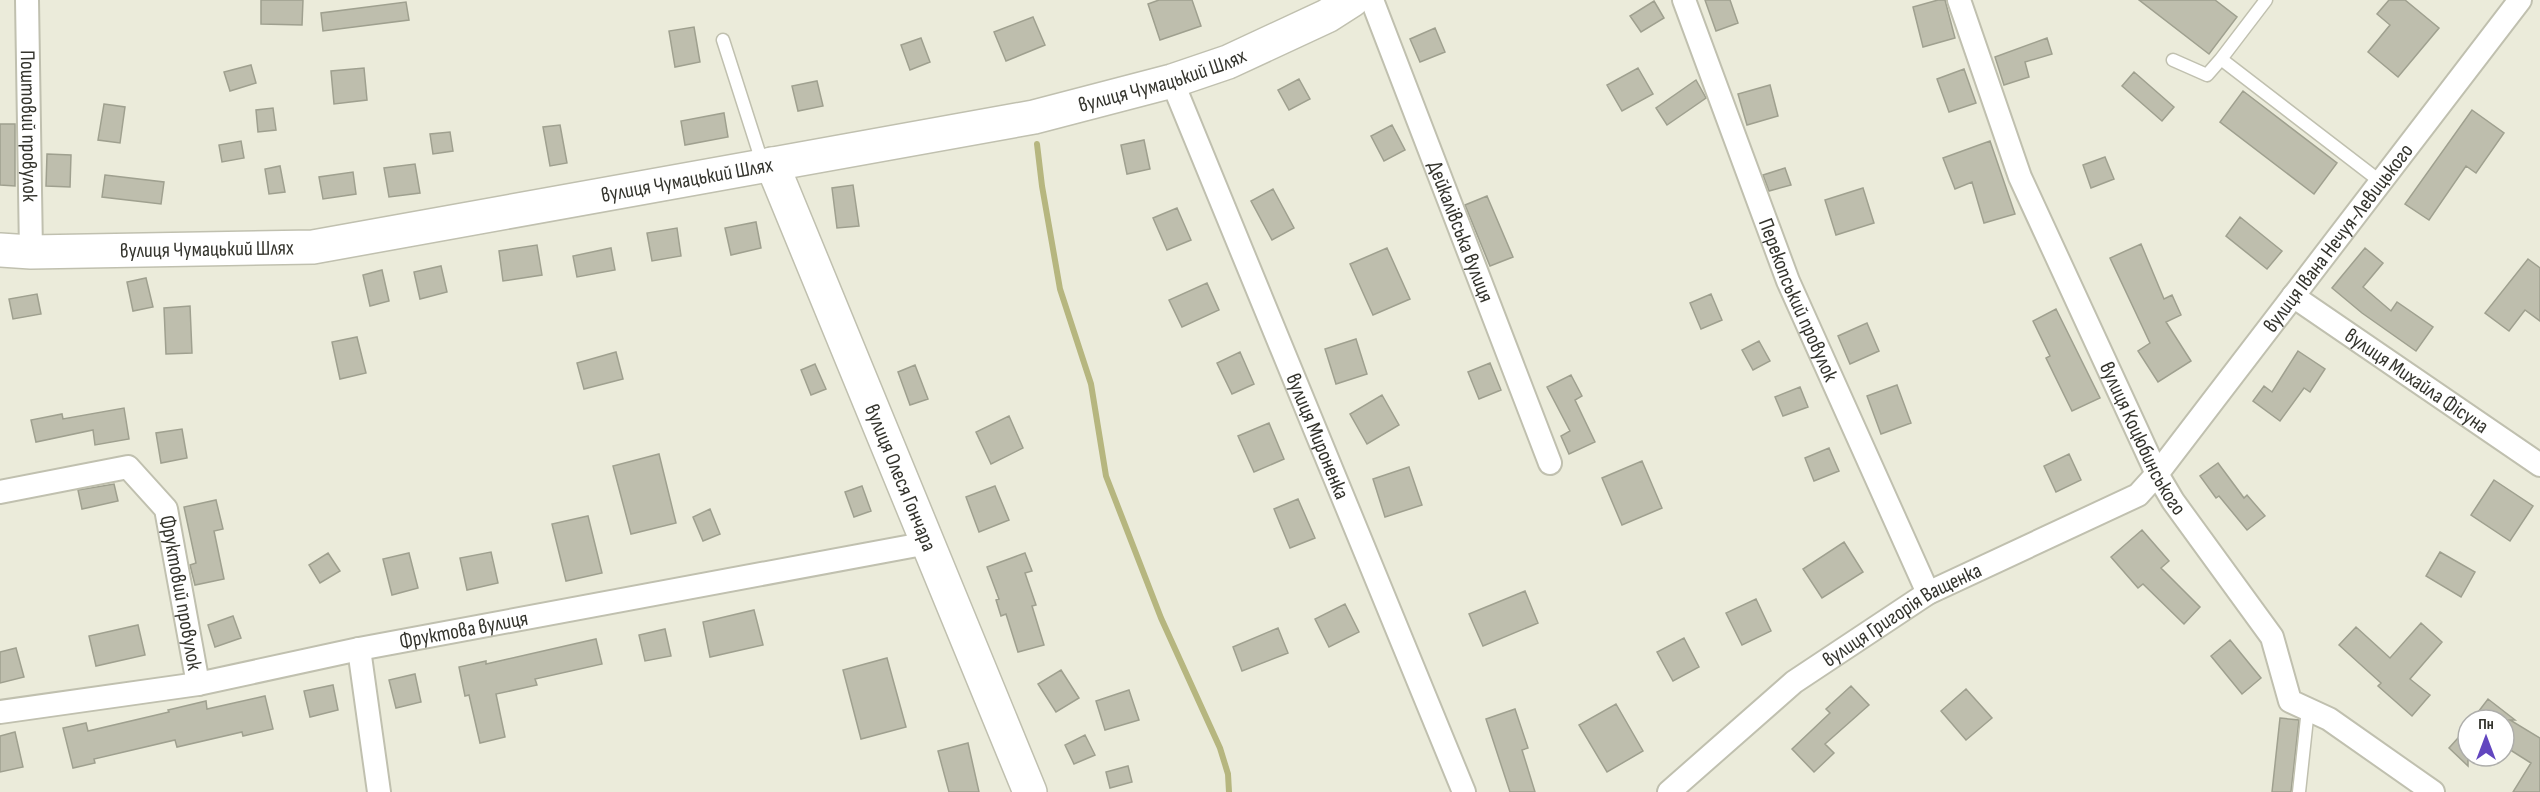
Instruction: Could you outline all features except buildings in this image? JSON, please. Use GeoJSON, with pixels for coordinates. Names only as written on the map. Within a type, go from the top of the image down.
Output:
{"type":"FeatureCollection","features":[{"type":"Feature","properties":{"kind":"main road","name":"вулиця Чумацький Шлях"},"geometry":{"type":"LineString","coordinates":[[16,251],[313,247],[1034,117],[1172,81],[1228,62],[1327,16],[1352,0]]}},
{"type":"Feature","properties":{"kind":"main road","name":"вулиця Олеся Гончара"},"geometry":{"type":"LineString","coordinates":[[768,165],[928,543],[1030,792]]}},
{"type":"Feature","properties":{"kind":"street","name":"Поштовий провулок"},"geometry":{"type":"LineString","coordinates":[[16,251],[27,0]]}},
{"type":"Feature","properties":{"kind":"street","name":"Дейкалівська вулиця"},"geometry":{"type":"LineString","coordinates":[[1372,0],[1550,463]]}},
{"type":"Feature","properties":{"kind":"street","name":"Перекопський провулок"},"geometry":{"type":"LineString","coordinates":[[1684,0],[1788,281],[1928,593]]}},
{"type":"Feature","properties":{"kind":"street","name":"вулиця Коцюбинського"},"geometry":{"type":"LineString","coordinates":[[1959,0],[2020,177],[2157,474],[2173,501],[2272,637],[2290,701],[2329,719],[2433,792]]}},
{"type":"Feature","properties":{"kind":"street","name":"вулиця Івана Нечуя-Левицького"},"geometry":{"type":"LineString","coordinates":[[2157,474],[2520,0]]}},
{"type":"Feature","properties":{"kind":"street","name":"вулиця Мироненка"},"geometry":{"type":"LineString","coordinates":[[1172,81],[1464,792]]}},
{"type":"Feature","properties":{"kind":"street","name":"вулиця Михайла Фісуна"},"geometry":{"type":"LineString","coordinates":[[2293,296],[2540,465]]}},
{"type":"Feature","properties":{"kind":"street","name":"Фруктовий провулок"},"geometry":{"type":"LineString","coordinates":[[0,492],[128,467],[166,509],[198,684]]}},
{"type":"Feature","properties":{"kind":"street","name":"вулиця Григорія Ващенка"},"geometry":{"type":"LineString","coordinates":[[1668,792],[1794,682],[1928,593],[2138,495],[2157,474]]}},
{"type":"Feature","properties":{"kind":"street","name":"Фруктова вулиця"},"geometry":{"type":"LineString","coordinates":[[0,712],[198,684],[359,649],[928,543]]}},
{"type":"Feature","properties":{"kind":"street"},"geometry":{"type":"LineString","coordinates":[[359,649],[379,792]]}},
{"type":"Feature","properties":{"kind":"lane"},"geometry":{"type":"LineString","coordinates":[[2173,60],[2207,75],[2266,0]]}},
{"type":"Feature","properties":{"kind":"lane"},"geometry":{"type":"LineString","coordinates":[[723,40],[768,165]]}},
{"type":"Feature","properties":{"kind":"lane"},"geometry":{"type":"LineString","coordinates":[[2221,59],[2380,182]]}},
{"type":"Feature","properties":{"kind":"lane"},"geometry":{"type":"LineString","coordinates":[[2299,792],[2308,709]]}},
{"type":"Feature","properties":{"kind":"waterway"},"geometry":{"type":"LineString","coordinates":[[1037,144],[1060,289],[1091,384],[1106,476],[1161,618],[1220,748],[1228,774],[1229,792]]}}]}
